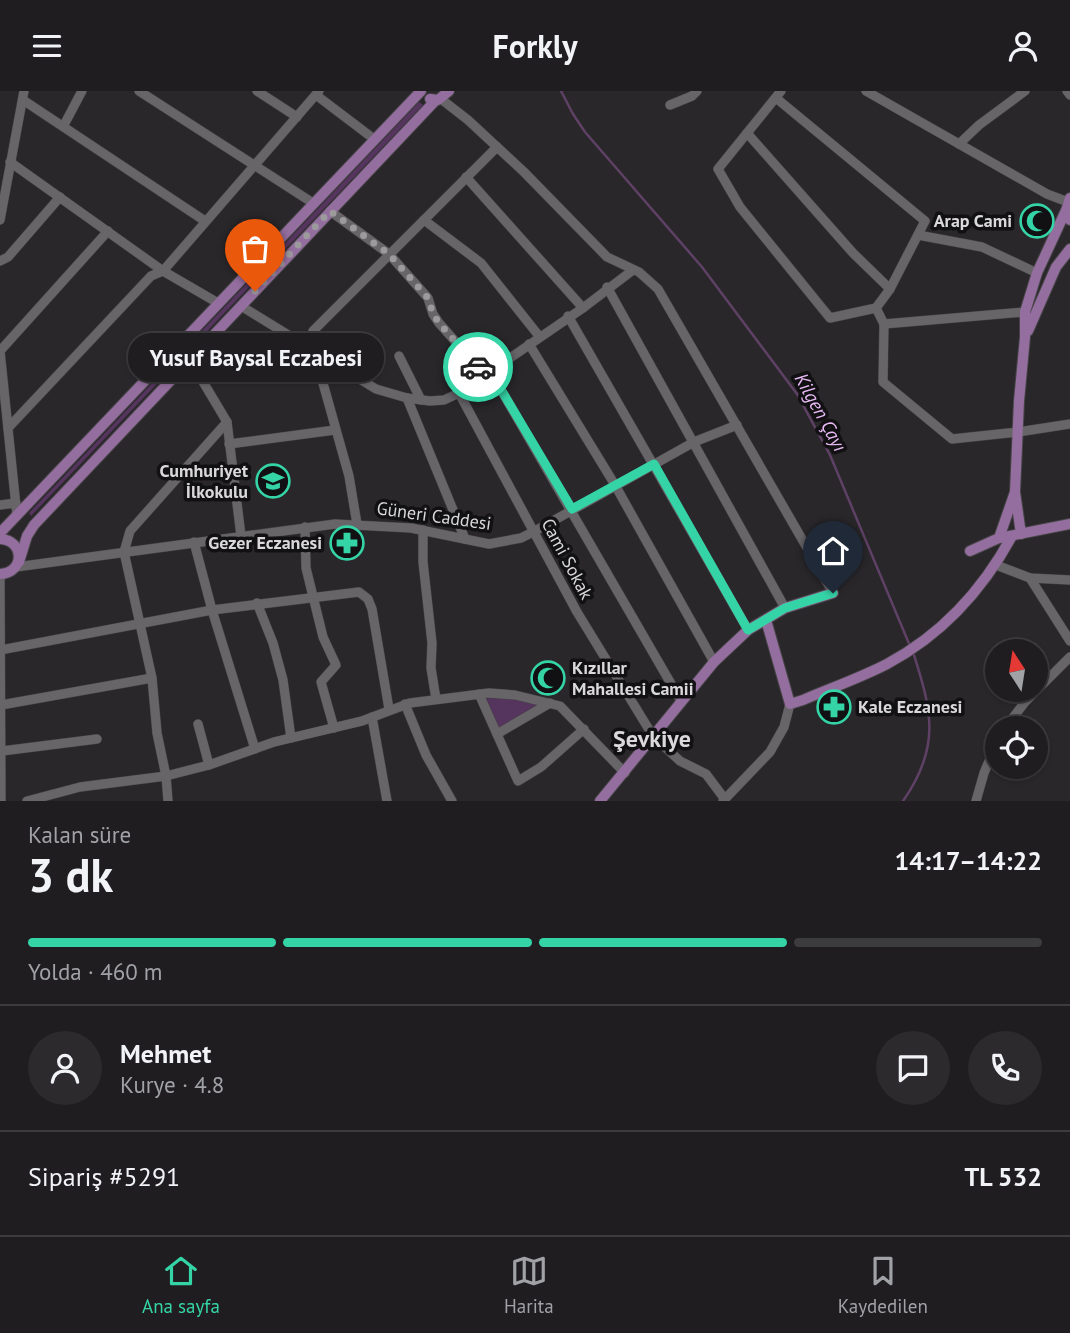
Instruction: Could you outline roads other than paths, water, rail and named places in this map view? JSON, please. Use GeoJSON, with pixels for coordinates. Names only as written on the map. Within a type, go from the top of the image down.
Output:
{"type":"FeatureCollection","features":[{"type":"Feature","properties":{"kind":"main road"},"geometry":{"type":"LineString","coordinates":[[0,533],[374,139],[423,91],[429,98],[443,95]]}},
{"type":"Feature","properties":{"kind":"main road"},"geometry":{"type":"LineString","coordinates":[[17,565],[27,536],[34,525],[443,95]]}},
{"type":"Feature","properties":{"kind":"main road"},"geometry":{"type":"LineString","coordinates":[[1068,203],[1070,220]]}},
{"type":"Feature","properties":{"kind":"main road"},"geometry":{"type":"LineString","coordinates":[[766,620],[790,704],[887,664],[939,631],[988,578],[1016,535],[1018,401],[1025,312],[1037,272],[1068,203]]}},
{"type":"Feature","properties":{"kind":"main road"},"geometry":{"type":"LineString","coordinates":[[1025,337],[1050,278],[1070,249]]}},
{"type":"Feature","properties":{"kind":"main road"},"geometry":{"type":"LineString","coordinates":[[999,538],[1015,492]]}},
{"type":"Feature","properties":{"kind":"main road"},"geometry":{"type":"LineString","coordinates":[[970,551],[999,538],[1070,523]]}},
{"type":"Feature","properties":{"kind":"main road"},"geometry":{"type":"LineString","coordinates":[[0,539],[11,541],[19,550],[17,565]]}},
{"type":"Feature","properties":{"kind":"main road","name":"Güneri Caddesi"},"geometry":{"type":"LineString","coordinates":[[0,574],[17,565]]}},
{"type":"Feature","properties":{"kind":"main road"},"geometry":{"type":"LineString","coordinates":[[603,800],[714,662],[748,630],[785,608],[833,593]]}},
{"type":"Feature","properties":{"kind":"street"},"geometry":{"type":"LineString","coordinates":[[64,125],[82,91]]}},
{"type":"Feature","properties":{"kind":"street"},"geometry":{"type":"LineString","coordinates":[[139,91],[313,203]]}},
{"type":"Feature","properties":{"kind":"street"},"geometry":{"type":"LineString","coordinates":[[257,91],[296,117]]}},
{"type":"Feature","properties":{"kind":"street"},"geometry":{"type":"LineString","coordinates":[[670,105],[692,96],[697,91]]}},
{"type":"Feature","properties":{"kind":"street"},"geometry":{"type":"LineString","coordinates":[[866,91],[1068,203]]}},
{"type":"Feature","properties":{"kind":"street"},"geometry":{"type":"LineString","coordinates":[[959,144],[979,125],[1025,91]]}},
{"type":"Feature","properties":{"kind":"street"},"geometry":{"type":"LineString","coordinates":[[8,428],[151,276],[163,271],[318,93],[374,139]]}},
{"type":"Feature","properties":{"kind":"street"},"geometry":{"type":"LineString","coordinates":[[0,221],[23,95],[205,221]]}},
{"type":"Feature","properties":{"kind":"street"},"geometry":{"type":"LineString","coordinates":[[443,95],[607,257],[633,270],[658,289],[833,593]]}},
{"type":"Feature","properties":{"kind":"street"},"geometry":{"type":"LineString","coordinates":[[779,95],[925,221],[890,289],[876,309],[830,318],[740,207],[718,169],[779,95]]}},
{"type":"Feature","properties":{"kind":"street"},"geometry":{"type":"LineString","coordinates":[[747,133],[853,254],[890,289]]}},
{"type":"Feature","properties":{"kind":"street"},"geometry":{"type":"LineString","coordinates":[[358,524],[349,476],[314,351],[313,331],[497,147]]}},
{"type":"Feature","properties":{"kind":"street"},"geometry":{"type":"LineString","coordinates":[[10,162],[163,271],[218,303]]}},
{"type":"Feature","properties":{"kind":"street"},"geometry":{"type":"LineString","coordinates":[[466,177],[583,308]]}},
{"type":"Feature","properties":{"kind":"street"},"geometry":{"type":"LineString","coordinates":[[0,261],[8,257],[60,197]]}},
{"type":"Feature","properties":{"kind":"street"},"geometry":{"type":"LineString","coordinates":[[330,211],[389,254],[428,298],[439,323],[487,373],[572,509],[681,701]]}},
{"type":"Feature","properties":{"kind":"street"},"geometry":{"type":"LineString","coordinates":[[424,220],[481,263],[539,336]]}},
{"type":"Feature","properties":{"kind":"street"},"geometry":{"type":"LineString","coordinates":[[17,516],[0,351],[107,231]]}},
{"type":"Feature","properties":{"kind":"street"},"geometry":{"type":"LineString","coordinates":[[918,235],[982,247],[1037,272]]}},
{"type":"Feature","properties":{"kind":"street"},"geometry":{"type":"LineString","coordinates":[[241,306],[376,389],[407,398],[444,400],[459,393],[583,308],[607,287],[633,270]]}},
{"type":"Feature","properties":{"kind":"street"},"geometry":{"type":"LineString","coordinates":[[607,287],[785,608]]}},
{"type":"Feature","properties":{"kind":"street"},"geometry":{"type":"LineString","coordinates":[[876,309],[884,324],[883,382],[952,439],[1070,424]]}},
{"type":"Feature","properties":{"kind":"street"},"geometry":{"type":"LineString","coordinates":[[884,324],[1025,312]]}},
{"type":"Feature","properties":{"kind":"street"},"geometry":{"type":"LineString","coordinates":[[568,316],[748,630]]}},
{"type":"Feature","properties":{"kind":"street"},"geometry":{"type":"LineString","coordinates":[[529,344],[615,485],[714,662]]}},
{"type":"Feature","properties":{"kind":"street"},"geometry":{"type":"LineString","coordinates":[[399,356],[421,400]]}},
{"type":"Feature","properties":{"kind":"street"},"geometry":{"type":"LineString","coordinates":[[190,360],[227,422],[241,536]]}},
{"type":"Feature","properties":{"kind":"street","name":"Cami Sokak"},"geometry":{"type":"LineString","coordinates":[[459,393],[577,612],[653,736],[680,761],[705,774],[724,800]]}},
{"type":"Feature","properties":{"kind":"street"},"geometry":{"type":"LineString","coordinates":[[407,398],[465,540]]}},
{"type":"Feature","properties":{"kind":"street"},"geometry":{"type":"LineString","coordinates":[[169,801],[157,733],[152,678],[124,552],[131,531],[227,422]]}},
{"type":"Feature","properties":{"kind":"street","name":"Güneri Caddesi"},"geometry":{"type":"LineString","coordinates":[[17,565],[305,527],[358,524],[423,530],[465,540],[498,543],[521,538],[694,442],[737,425]]}},
{"type":"Feature","properties":{"kind":"street"},"geometry":{"type":"LineString","coordinates":[[229,444],[335,430]]}},
{"type":"Feature","properties":{"kind":"street"},"geometry":{"type":"LineString","coordinates":[[0,464],[12,464]]}},
{"type":"Feature","properties":{"kind":"street"},"geometry":{"type":"LineString","coordinates":[[0,505],[16,503]]}},
{"type":"Feature","properties":{"kind":"street"},"geometry":{"type":"LineString","coordinates":[[305,527],[306,568],[323,637],[336,666],[321,682],[334,727]]}},
{"type":"Feature","properties":{"kind":"street"},"geometry":{"type":"LineString","coordinates":[[423,530],[423,562],[432,643],[430,668],[436,699]]}},
{"type":"Feature","properties":{"kind":"street"},"geometry":{"type":"LineString","coordinates":[[194,542],[212,610],[256,749]]}},
{"type":"Feature","properties":{"kind":"street"},"geometry":{"type":"LineString","coordinates":[[996,565],[1030,578],[1070,580]]}},
{"type":"Feature","properties":{"kind":"street"},"geometry":{"type":"LineString","coordinates":[[0,574],[1,801]]}},
{"type":"Feature","properties":{"kind":"street"},"geometry":{"type":"LineString","coordinates":[[1030,578],[1070,641]]}},
{"type":"Feature","properties":{"kind":"street"},"geometry":{"type":"LineString","coordinates":[[0,650],[212,610],[359,592],[368,599],[372,609],[389,709]]}},
{"type":"Feature","properties":{"kind":"street"},"geometry":{"type":"LineString","coordinates":[[257,603],[283,680],[291,738]]}},
{"type":"Feature","properties":{"kind":"street"},"geometry":{"type":"LineString","coordinates":[[1014,716],[1070,657]]}},
{"type":"Feature","properties":{"kind":"street"},"geometry":{"type":"LineString","coordinates":[[1,705],[152,678]]}},
{"type":"Feature","properties":{"kind":"street"},"geometry":{"type":"LineString","coordinates":[[479,694],[518,781],[541,767],[584,729]]}},
{"type":"Feature","properties":{"kind":"street"},"geometry":{"type":"LineString","coordinates":[[27,801],[80,787],[166,776],[291,738],[372,717],[405,704],[479,694],[515,695],[560,706],[625,773]]}},
{"type":"Feature","properties":{"kind":"street"},"geometry":{"type":"LineString","coordinates":[[497,734],[550,703]]}},
{"type":"Feature","properties":{"kind":"street"},"geometry":{"type":"LineString","coordinates":[[405,704],[426,755],[453,801]]}},
{"type":"Feature","properties":{"kind":"street"},"geometry":{"type":"LineString","coordinates":[[724,800],[770,752],[784,727],[790,704]]}},
{"type":"Feature","properties":{"kind":"street"},"geometry":{"type":"LineString","coordinates":[[372,717],[387,801]]}},
{"type":"Feature","properties":{"kind":"street"},"geometry":{"type":"LineString","coordinates":[[198,724],[209,765]]}},
{"type":"Feature","properties":{"kind":"street"},"geometry":{"type":"LineString","coordinates":[[2,751],[97,739]]}},
{"type":"Feature","properties":{"kind":"street"},"geometry":{"type":"LineString","coordinates":[[976,801],[985,772]]}},
{"type":"Feature","properties":{"kind":"waterway","name":"Kilgen Çayı"},"geometry":{"type":"LineString","coordinates":[[561,91],[585,132],[702,267],[797,394],[830,455],[910,646]]}},
{"type":"Feature","properties":{"kind":"waterway","name":"Kilgen Çayı"},"geometry":{"type":"LineString","coordinates":[[903,801],[915,782],[928,746],[928,711],[913,652]]}},
{"type":"Feature","properties":{"kind":"place","name":"Arap Cami"},"geometry":{"type":"Point","coordinates":[1037,221]}},
{"type":"Feature","properties":{"kind":"place","name":"Yusuf Baysal Eczabesi"},"geometry":{"type":"Point","coordinates":[255,291]}},
{"type":"Feature","properties":{"kind":"place","name":"Cumhuriyet İlkokulu"},"geometry":{"type":"Point","coordinates":[273,481]}},
{"type":"Feature","properties":{"kind":"place","name":"Gezer Eczanesi"},"geometry":{"type":"Point","coordinates":[347,543]}},
{"type":"Feature","properties":{"kind":"place","name":"Kızıllar Mahallesi Camii"},"geometry":{"type":"Point","coordinates":[548,678]}},
{"type":"Feature","properties":{"kind":"place","name":"Kale Eczanesi"},"geometry":{"type":"Point","coordinates":[834,707]}},
{"type":"Feature","properties":{"kind":"district","name":"Şevkiye"},"geometry":{"type":"Point","coordinates":[652,739]}}]}
